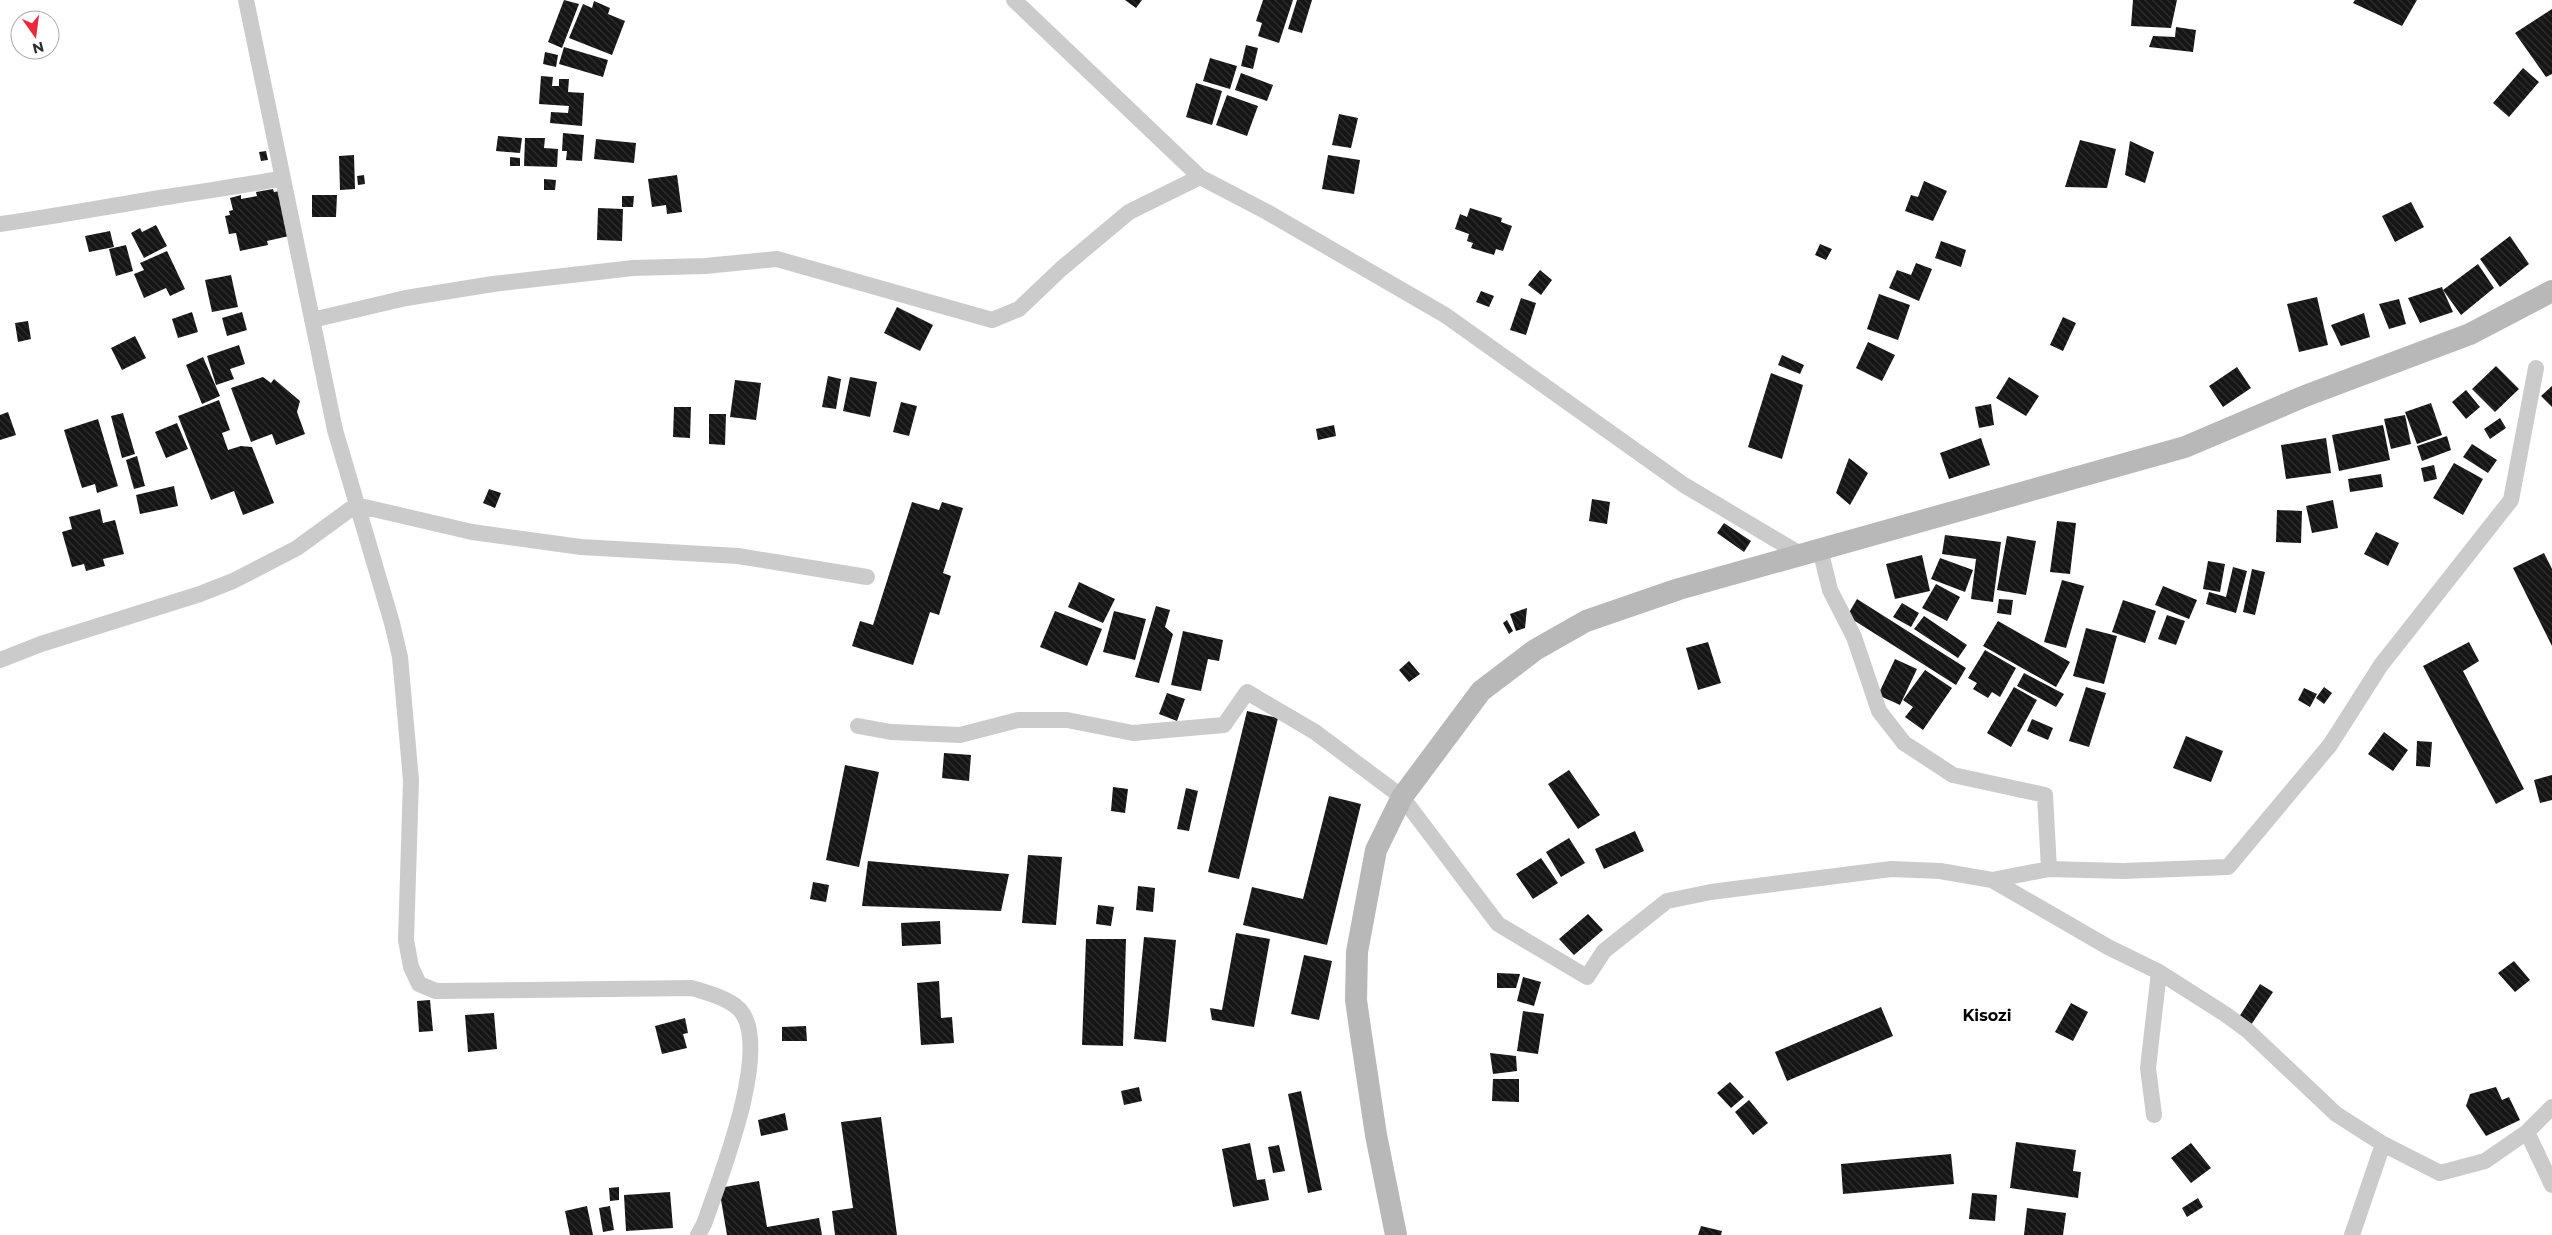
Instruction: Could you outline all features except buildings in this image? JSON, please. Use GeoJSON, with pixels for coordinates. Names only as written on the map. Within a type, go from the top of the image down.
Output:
{"type":"FeatureCollection","features":[{"type":"Feature","properties":{"kind":"street"},"geometry":{"type":"LineString","coordinates":[[246,0],[335,430],[390,614],[400,657],[411,780],[406,940],[411,967],[419,984],[436,990],[692,988],[724,1000],[742,1012],[750,1028],[750,1069],[737,1124],[704,1224],[698,1235]]}},
{"type":"Feature","properties":{"kind":"street"},"geometry":{"type":"LineString","coordinates":[[1014,0],[1200,177],[1267,212],[1445,315],[1684,485],[1810,551],[1854,637],[1879,711],[1904,743],[1953,775],[2046,795],[2049,869]]}},
{"type":"Feature","properties":{"kind":"street"},"geometry":{"type":"LineString","coordinates":[[312,320],[406,298],[493,284],[633,268],[705,266],[777,259],[992,320],[1019,309],[1061,269],[1129,212],[1200,177]]}},
{"type":"Feature","properties":{"kind":"street"},"geometry":{"type":"LineString","coordinates":[[0,224],[233,188],[282,178]]}},
{"type":"Feature","properties":{"kind":"street"},"geometry":{"type":"LineString","coordinates":[[1396,1235],[1376,1135],[1356,1000],[1357,952],[1376,850],[1402,797],[1481,691],[1535,650],[1586,621],[1628,606],[1810,551],[2185,447],[2306,396],[2470,334],[2552,291]]}},
{"type":"Feature","properties":{"kind":"street"},"geometry":{"type":"LineString","coordinates":[[1992,880],[2049,869],[2123,871],[2228,867],[2330,745],[2381,665],[2511,500],[2536,368]]}},
{"type":"Feature","properties":{"kind":"street"},"geometry":{"type":"LineString","coordinates":[[0,660],[41,644],[200,594],[233,581],[296,548],[356,505],[472,532],[581,547],[738,556],[867,577]]}},
{"type":"Feature","properties":{"kind":"street"},"geometry":{"type":"LineString","coordinates":[[858,726],[891,732],[960,735],[1018,720],[1067,720],[1133,733],[1183,729],[1224,725],[1247,692],[1315,732],[1402,797],[1498,924],[1587,977],[1604,951],[1667,900],[1711,892],[1891,869],[1940,871],[1992,880],[2108,947],[2159,972],[2247,1030],[2336,1114],[2383,1144],[2440,1173],[2485,1161],[2526,1132],[2552,1107]]}},
{"type":"Feature","properties":{"kind":"street"},"geometry":{"type":"LineString","coordinates":[[2154,1116],[2148,1068],[2159,972]]}},
{"type":"Feature","properties":{"kind":"street"},"geometry":{"type":"LineString","coordinates":[[2526,1132],[2552,1185]]}},
{"type":"Feature","properties":{"kind":"street"},"geometry":{"type":"LineString","coordinates":[[2352,1235],[2383,1144]]}},
{"type":"Feature","properties":{"kind":"district","name":"Kisozi"},"geometry":{"type":"Point","coordinates":[1987,1015]}}]}
